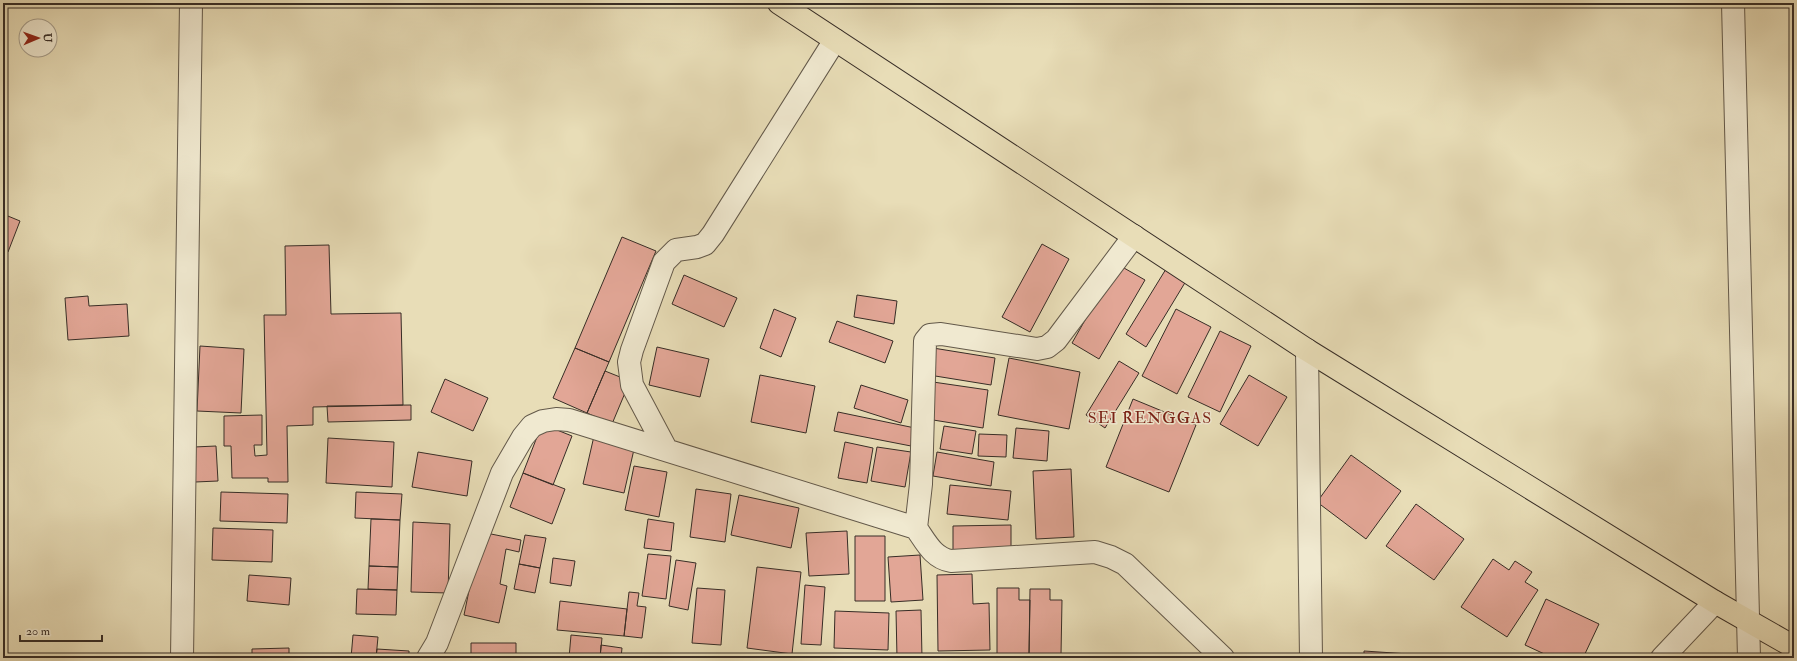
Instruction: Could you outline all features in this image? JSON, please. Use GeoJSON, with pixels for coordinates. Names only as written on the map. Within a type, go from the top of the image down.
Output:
{"type":"FeatureCollection","features":[{"type":"Feature","properties":{"kind":"main road"},"geometry":{"type":"LineString","coordinates":[[779,3],[1307,350],[1715,602],[1794,647]]}},
{"type":"Feature","properties":{"kind":"street"},"geometry":{"type":"LineString","coordinates":[[182,658],[190,3]]}},
{"type":"Feature","properties":{"kind":"street"},"geometry":{"type":"LineString","coordinates":[[1733,3],[1749,658]]}},
{"type":"Feature","properties":{"kind":"street"},"geometry":{"type":"LineString","coordinates":[[666,449],[632,385],[629,362],[664,262],[676,250],[697,247],[705,244],[713,234],[835,40]]}},
{"type":"Feature","properties":{"kind":"street"},"geometry":{"type":"LineString","coordinates":[[916,528],[921,484],[925,341],[930,335],[941,334],[1037,349],[1047,348],[1056,340],[1134,236]]}},
{"type":"Feature","properties":{"kind":"street"},"geometry":{"type":"LineString","coordinates":[[1307,350],[1311,658]]}},
{"type":"Feature","properties":{"kind":"street"},"geometry":{"type":"LineString","coordinates":[[428,658],[437,643],[502,473],[523,437],[532,426],[543,421],[556,419],[569,420],[666,449],[916,528],[935,554],[943,560],[951,561],[1072,552],[1095,552],[1111,557],[1124,564],[1223,658]]}},
{"type":"Feature","properties":{"kind":"street"},"geometry":{"type":"LineString","coordinates":[[1662,658],[1715,602]]}},
{"type":"Feature","properties":{"kind":"building"},"geometry":{"type":"Polygon","coordinates":[[[3,214],[20,221],[8,252],[3,250],[3,214]]]}},
{"type":"Feature","properties":{"kind":"building"},"geometry":{"type":"Polygon","coordinates":[[[622,237],[656,251],[609,362],[575,348],[622,237]]]}},
{"type":"Feature","properties":{"kind":"building"},"geometry":{"type":"Polygon","coordinates":[[[1042,244],[1069,259],[1030,332],[1002,317],[1042,244]]]}},
{"type":"Feature","properties":{"kind":"building"},"geometry":{"type":"Polygon","coordinates":[[[329,245],[331,314],[401,313],[403,405],[313,407],[313,425],[287,426],[288,482],[268,482],[268,478],[232,478],[231,446],[224,446],[224,416],[262,415],[262,445],[254,445],[255,456],[267,455],[264,315],[286,315],[285,246],[329,245]]]}},
{"type":"Feature","properties":{"kind":"building"},"geometry":{"type":"Polygon","coordinates":[[[1117,264],[1145,280],[1099,359],[1072,343],[1117,264]]]}},
{"type":"Feature","properties":{"kind":"building"},"geometry":{"type":"Polygon","coordinates":[[[1166,269],[1186,281],[1146,347],[1126,334],[1166,269]]]}},
{"type":"Feature","properties":{"kind":"building"},"geometry":{"type":"Polygon","coordinates":[[[684,275],[737,298],[724,327],[672,304],[684,275]]]}},
{"type":"Feature","properties":{"kind":"building"},"geometry":{"type":"Polygon","coordinates":[[[857,295],[897,301],[894,324],[854,317],[857,295]]]}},
{"type":"Feature","properties":{"kind":"building"},"geometry":{"type":"Polygon","coordinates":[[[88,296],[89,306],[127,304],[129,336],[68,340],[65,298],[88,296]]]}},
{"type":"Feature","properties":{"kind":"building"},"geometry":{"type":"Polygon","coordinates":[[[774,309],[796,318],[781,357],[760,348],[774,309]]]}},
{"type":"Feature","properties":{"kind":"building"},"geometry":{"type":"Polygon","coordinates":[[[1176,309],[1211,327],[1177,394],[1142,376],[1176,309]]]}},
{"type":"Feature","properties":{"kind":"building"},"geometry":{"type":"Polygon","coordinates":[[[837,321],[893,341],[885,363],[829,342],[837,321]]]}},
{"type":"Feature","properties":{"kind":"building"},"geometry":{"type":"Polygon","coordinates":[[[1220,331],[1251,346],[1220,412],[1188,397],[1220,331]]]}},
{"type":"Feature","properties":{"kind":"building"},"geometry":{"type":"Polygon","coordinates":[[[200,346],[244,349],[241,413],[197,411],[200,346]]]}},
{"type":"Feature","properties":{"kind":"building"},"geometry":{"type":"Polygon","coordinates":[[[657,347],[709,359],[700,397],[649,385],[657,347]]]}},
{"type":"Feature","properties":{"kind":"building"},"geometry":{"type":"Polygon","coordinates":[[[575,348],[609,362],[587,413],[553,398],[575,348]]]}},
{"type":"Feature","properties":{"kind":"building"},"geometry":{"type":"Polygon","coordinates":[[[933,348],[995,358],[991,385],[929,375],[933,348]]]}},
{"type":"Feature","properties":{"kind":"building"},"geometry":{"type":"Polygon","coordinates":[[[1009,358],[1080,372],[1069,429],[998,415],[1009,358]]]}},
{"type":"Feature","properties":{"kind":"building"},"geometry":{"type":"Polygon","coordinates":[[[1119,361],[1139,373],[1105,428],[1086,415],[1119,361]]]}},
{"type":"Feature","properties":{"kind":"building"},"geometry":{"type":"Polygon","coordinates":[[[605,371],[630,381],[612,424],[587,413],[605,371]]]}},
{"type":"Feature","properties":{"kind":"building"},"geometry":{"type":"Polygon","coordinates":[[[760,375],[815,386],[806,433],[751,422],[760,375]]]}},
{"type":"Feature","properties":{"kind":"building"},"geometry":{"type":"Polygon","coordinates":[[[1249,375],[1287,397],[1258,446],[1220,424],[1249,375]]]}},
{"type":"Feature","properties":{"kind":"building"},"geometry":{"type":"Polygon","coordinates":[[[445,379],[488,398],[473,431],[431,412],[445,379]]]}},
{"type":"Feature","properties":{"kind":"building"},"geometry":{"type":"Polygon","coordinates":[[[933,382],[988,390],[983,428],[927,419],[933,382]]]}},
{"type":"Feature","properties":{"kind":"building"},"geometry":{"type":"Polygon","coordinates":[[[861,385],[908,400],[901,423],[854,408],[861,385]]]}},
{"type":"Feature","properties":{"kind":"building"},"geometry":{"type":"Polygon","coordinates":[[[1133,399],[1196,425],[1169,492],[1106,467],[1133,399]]]}},
{"type":"Feature","properties":{"kind":"building"},"geometry":{"type":"Polygon","coordinates":[[[411,405],[411,420],[328,422],[327,406],[411,405]]]}},
{"type":"Feature","properties":{"kind":"building"},"geometry":{"type":"Polygon","coordinates":[[[838,412],[915,428],[911,446],[834,431],[838,412]]]}},
{"type":"Feature","properties":{"kind":"building"},"geometry":{"type":"Polygon","coordinates":[[[542,424],[572,436],[553,485],[523,473],[542,424]]]}},
{"type":"Feature","properties":{"kind":"building"},"geometry":{"type":"Polygon","coordinates":[[[944,426],[976,431],[972,454],[940,449],[944,426]]]}},
{"type":"Feature","properties":{"kind":"building"},"geometry":{"type":"Polygon","coordinates":[[[1016,428],[1049,431],[1047,461],[1013,458],[1016,428]]]}},
{"type":"Feature","properties":{"kind":"building"},"geometry":{"type":"Polygon","coordinates":[[[979,434],[1007,435],[1006,457],[978,456],[979,434]]]}},
{"type":"Feature","properties":{"kind":"building"},"geometry":{"type":"Polygon","coordinates":[[[594,436],[635,445],[624,493],[583,484],[594,436]]]}},
{"type":"Feature","properties":{"kind":"building"},"geometry":{"type":"Polygon","coordinates":[[[328,438],[394,442],[392,487],[326,483],[328,438]]]}},
{"type":"Feature","properties":{"kind":"building"},"geometry":{"type":"Polygon","coordinates":[[[845,442],[873,448],[867,483],[838,478],[845,442]]]}},
{"type":"Feature","properties":{"kind":"building"},"geometry":{"type":"Polygon","coordinates":[[[216,446],[218,481],[195,482],[194,447],[216,446]]]}},
{"type":"Feature","properties":{"kind":"building"},"geometry":{"type":"Polygon","coordinates":[[[877,447],[911,452],[905,487],[871,481],[877,447]]]}},
{"type":"Feature","properties":{"kind":"building"},"geometry":{"type":"Polygon","coordinates":[[[418,452],[472,461],[467,496],[412,487],[418,452]]]}},
{"type":"Feature","properties":{"kind":"building"},"geometry":{"type":"Polygon","coordinates":[[[937,452],[994,462],[991,486],[933,476],[937,452]]]}},
{"type":"Feature","properties":{"kind":"building"},"geometry":{"type":"Polygon","coordinates":[[[1351,455],[1401,491],[1366,539],[1317,502],[1351,455]]]}},
{"type":"Feature","properties":{"kind":"building"},"geometry":{"type":"Polygon","coordinates":[[[634,466],[667,472],[659,517],[625,510],[634,466]]]}},
{"type":"Feature","properties":{"kind":"building"},"geometry":{"type":"Polygon","coordinates":[[[1071,469],[1074,537],[1036,539],[1033,471],[1071,469]]]}},
{"type":"Feature","properties":{"kind":"building"},"geometry":{"type":"Polygon","coordinates":[[[523,473],[565,489],[552,524],[510,507],[523,473]]]}},
{"type":"Feature","properties":{"kind":"building"},"geometry":{"type":"Polygon","coordinates":[[[950,485],[1011,491],[1008,520],[947,514],[950,485]]]}},
{"type":"Feature","properties":{"kind":"building"},"geometry":{"type":"Polygon","coordinates":[[[696,489],[731,494],[725,542],[690,537],[696,489]]]}},
{"type":"Feature","properties":{"kind":"building"},"geometry":{"type":"Polygon","coordinates":[[[221,492],[288,494],[287,523],[220,521],[221,492]]]}},
{"type":"Feature","properties":{"kind":"building"},"geometry":{"type":"Polygon","coordinates":[[[356,492],[402,494],[400,520],[355,518],[356,492]]]}},
{"type":"Feature","properties":{"kind":"building"},"geometry":{"type":"Polygon","coordinates":[[[739,495],[799,508],[791,548],[731,535],[739,495]]]}},
{"type":"Feature","properties":{"kind":"building"},"geometry":{"type":"Polygon","coordinates":[[[1416,504],[1464,539],[1434,580],[1386,546],[1416,504]]]}},
{"type":"Feature","properties":{"kind":"building"},"geometry":{"type":"Polygon","coordinates":[[[371,519],[400,520],[398,567],[369,566],[371,519]]]}},
{"type":"Feature","properties":{"kind":"building"},"geometry":{"type":"Polygon","coordinates":[[[648,519],[674,523],[671,551],[644,548],[648,519]]]}},
{"type":"Feature","properties":{"kind":"building"},"geometry":{"type":"Polygon","coordinates":[[[413,522],[450,524],[448,593],[411,592],[413,522]]]}},
{"type":"Feature","properties":{"kind":"building"},"geometry":{"type":"Polygon","coordinates":[[[1011,525],[1011,554],[953,554],[953,526],[1011,525]]]}},
{"type":"Feature","properties":{"kind":"building"},"geometry":{"type":"Polygon","coordinates":[[[213,528],[273,530],[272,562],[212,560],[213,528]]]}},
{"type":"Feature","properties":{"kind":"building"},"geometry":{"type":"Polygon","coordinates":[[[847,531],[849,574],[809,576],[806,533],[847,531]]]}},
{"type":"Feature","properties":{"kind":"building"},"geometry":{"type":"Polygon","coordinates":[[[481,532],[521,540],[519,552],[506,549],[500,584],[507,586],[499,623],[464,615],[481,532]]]}},
{"type":"Feature","properties":{"kind":"building"},"geometry":{"type":"Polygon","coordinates":[[[525,535],[546,538],[540,568],[519,564],[525,535]]]}},
{"type":"Feature","properties":{"kind":"building"},"geometry":{"type":"Polygon","coordinates":[[[855,536],[885,536],[885,601],[855,601],[855,536]]]}},
{"type":"Feature","properties":{"kind":"building"},"geometry":{"type":"Polygon","coordinates":[[[648,554],[671,556],[666,599],[642,596],[648,554]]]}},
{"type":"Feature","properties":{"kind":"building"},"geometry":{"type":"Polygon","coordinates":[[[920,555],[923,600],[891,602],[888,557],[920,555]]]}},
{"type":"Feature","properties":{"kind":"building"},"geometry":{"type":"Polygon","coordinates":[[[553,558],[575,561],[571,586],[550,583],[553,558]]]}},
{"type":"Feature","properties":{"kind":"building"},"geometry":{"type":"Polygon","coordinates":[[[1493,559],[1509,570],[1515,561],[1532,572],[1525,582],[1538,590],[1507,637],[1461,607],[1493,559]]]}},
{"type":"Feature","properties":{"kind":"building"},"geometry":{"type":"Polygon","coordinates":[[[676,560],[696,563],[688,610],[669,606],[676,560]]]}},
{"type":"Feature","properties":{"kind":"building"},"geometry":{"type":"Polygon","coordinates":[[[519,564],[540,568],[535,593],[514,589],[519,564]]]}},
{"type":"Feature","properties":{"kind":"building"},"geometry":{"type":"Polygon","coordinates":[[[369,566],[398,567],[397,590],[368,589],[369,566]]]}},
{"type":"Feature","properties":{"kind":"building"},"geometry":{"type":"Polygon","coordinates":[[[757,567],[801,572],[792,654],[747,648],[757,567]]]}},
{"type":"Feature","properties":{"kind":"building"},"geometry":{"type":"Polygon","coordinates":[[[972,574],[973,604],[989,603],[990,650],[938,651],[937,575],[972,574]]]}},
{"type":"Feature","properties":{"kind":"building"},"geometry":{"type":"Polygon","coordinates":[[[249,575],[291,578],[289,605],[247,601],[249,575]]]}},
{"type":"Feature","properties":{"kind":"building"},"geometry":{"type":"Polygon","coordinates":[[[805,585],[825,587],[821,645],[801,644],[805,585]]]}},
{"type":"Feature","properties":{"kind":"building"},"geometry":{"type":"Polygon","coordinates":[[[697,588],[725,590],[721,645],[692,643],[697,588]]]}},
{"type":"Feature","properties":{"kind":"building"},"geometry":{"type":"Polygon","coordinates":[[[997,588],[1019,588],[1019,600],[1030,600],[1029,655],[997,655],[997,588]]]}},
{"type":"Feature","properties":{"kind":"building"},"geometry":{"type":"Polygon","coordinates":[[[357,589],[397,590],[396,615],[356,614],[357,589]]]}},
{"type":"Feature","properties":{"kind":"building"},"geometry":{"type":"Polygon","coordinates":[[[1030,589],[1050,589],[1050,600],[1062,600],[1061,655],[1029,655],[1030,589]]]}},
{"type":"Feature","properties":{"kind":"building"},"geometry":{"type":"Polygon","coordinates":[[[629,592],[639,593],[637,606],[646,607],[642,638],[624,636],[629,592]]]}},
{"type":"Feature","properties":{"kind":"building"},"geometry":{"type":"Polygon","coordinates":[[[1546,599],[1599,624],[1583,658],[1553,658],[1525,645],[1546,599]]]}},
{"type":"Feature","properties":{"kind":"building"},"geometry":{"type":"Polygon","coordinates":[[[560,601],[627,609],[624,636],[557,630],[560,601]]]}},
{"type":"Feature","properties":{"kind":"building"},"geometry":{"type":"Polygon","coordinates":[[[921,610],[922,658],[897,658],[896,611],[921,610]]]}},
{"type":"Feature","properties":{"kind":"building"},"geometry":{"type":"Polygon","coordinates":[[[835,611],[889,613],[888,650],[834,648],[835,611]]]}},
{"type":"Feature","properties":{"kind":"building"},"geometry":{"type":"Polygon","coordinates":[[[353,635],[378,637],[376,658],[351,658],[353,635]]]}},
{"type":"Feature","properties":{"kind":"building"},"geometry":{"type":"Polygon","coordinates":[[[571,635],[602,638],[600,658],[569,658],[571,635]]]}},
{"type":"Feature","properties":{"kind":"building"},"geometry":{"type":"Polygon","coordinates":[[[471,643],[516,643],[516,658],[471,658],[471,643]]]}},
{"type":"Feature","properties":{"kind":"building"},"geometry":{"type":"Polygon","coordinates":[[[601,645],[622,648],[621,658],[600,658],[601,645]]]}},
{"type":"Feature","properties":{"kind":"building"},"geometry":{"type":"Polygon","coordinates":[[[289,648],[289,658],[252,658],[252,649],[289,648]]]}},
{"type":"Feature","properties":{"kind":"building"},"geometry":{"type":"Polygon","coordinates":[[[377,649],[409,651],[409,658],[376,658],[377,649]]]}},
{"type":"Feature","properties":{"kind":"building"},"geometry":{"type":"Polygon","coordinates":[[[1364,651],[1409,654],[1409,658],[1364,658],[1364,651]]]}},
{"type":"Feature","properties":{"kind":"district","name":"SEI RENGGAS"},"geometry":{"type":"Point","coordinates":[1150,418]}}]}
